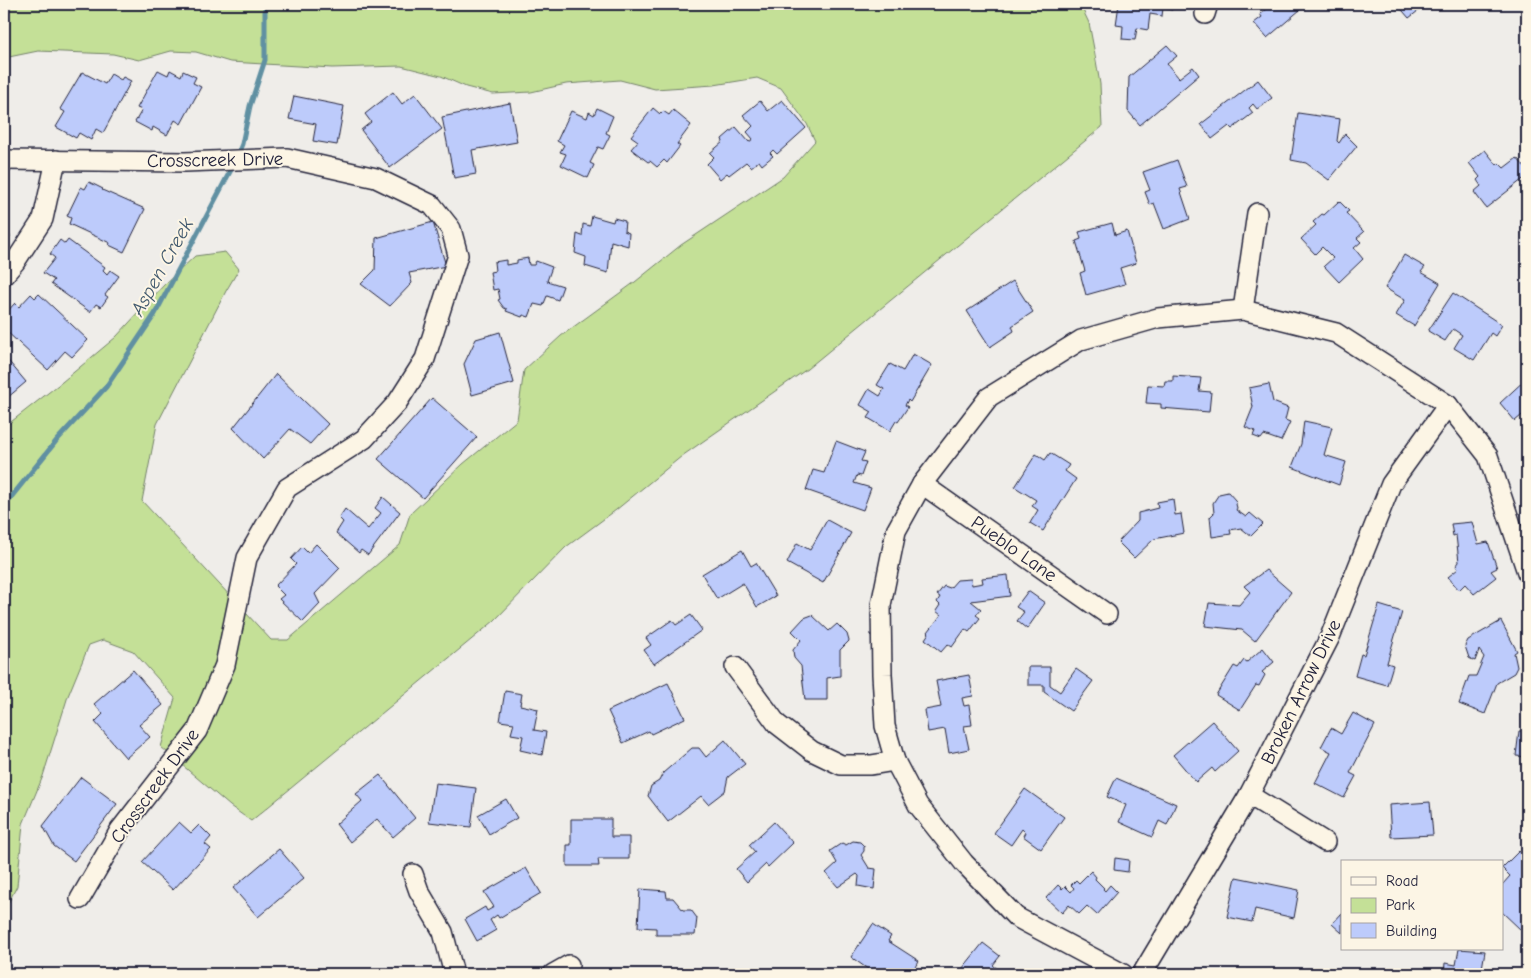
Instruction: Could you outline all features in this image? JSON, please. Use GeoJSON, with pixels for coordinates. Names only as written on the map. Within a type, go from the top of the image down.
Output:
{"type":"FeatureCollection","features":[{"type":"Feature","properties":{"kind":"street","name":"Crosscreek Drive"},"geometry":{"type":"LineString","coordinates":[[4,160],[185,162],[287,158],[376,178],[432,206],[451,229],[458,255],[426,359],[397,404],[364,438],[287,488],[247,558],[225,665],[197,731],[120,830],[80,899]]}},
{"type":"Feature","properties":{"kind":"street"},"geometry":{"type":"LineString","coordinates":[[4,275],[15,262],[44,218],[56,160]]}},
{"type":"Feature","properties":{"kind":"street"},"geometry":{"type":"LineString","coordinates":[[1242,310],[1257,213]]}},
{"type":"Feature","properties":{"kind":"street"},"geometry":{"type":"LineString","coordinates":[[1123,974],[1016,917],[964,863],[918,805],[895,761],[885,726],[881,605],[896,531],[922,484],[989,397],[1081,340],[1158,318],[1242,310],[1336,333],[1448,405],[1488,456],[1527,572]]}},
{"type":"Feature","properties":{"kind":"street","name":"Broken Arrow Drive"},"geometry":{"type":"LineString","coordinates":[[1142,974],[1250,794],[1330,637],[1391,484],[1448,405]]}},
{"type":"Feature","properties":{"kind":"street","name":"Pueblo Lane"},"geometry":{"type":"LineString","coordinates":[[922,484],[1107,614]]}},
{"type":"Feature","properties":{"kind":"street"},"geometry":{"type":"LineString","coordinates":[[735,667],[777,724],[812,751],[842,765],[871,765],[895,761]]}},
{"type":"Feature","properties":{"kind":"street"},"geometry":{"type":"LineString","coordinates":[[1250,794],[1325,842]]}},
{"type":"Feature","properties":{"kind":"street"},"geometry":{"type":"LineString","coordinates":[[413,874],[419,891],[443,932],[454,974]]}},
{"type":"Feature","properties":{"kind":"green space"},"geometry":{"type":"Polygon","coordinates":[[[4,4],[1080,4],[1089,23],[1094,49],[1100,84],[1102,127],[807,369],[682,456],[616,510],[566,547],[494,621],[251,821],[230,806],[161,747],[175,698],[133,651],[103,640],[89,645],[68,696],[43,776],[23,824],[17,886],[4,911],[4,443],[7,425],[116,337],[164,285],[195,256],[225,252],[239,269],[157,424],[142,501],[271,640],[288,640],[400,545],[410,514],[463,464],[517,420],[524,370],[561,336],[635,282],[681,245],[783,177],[815,141],[807,124],[781,88],[757,78],[714,85],[655,89],[620,80],[566,84],[531,92],[493,94],[466,87],[441,76],[401,66],[332,68],[230,62],[196,52],[171,51],[139,60],[113,54],[38,51],[4,58],[4,4]]]}},
{"type":"Feature","properties":{"kind":"building"},"geometry":{"type":"Polygon","coordinates":[[[1119,4],[1173,4],[1172,10],[1163,8],[1162,16],[1150,14],[1148,30],[1137,28],[1135,40],[1122,39],[1123,26],[1116,25],[1119,4]]]}},
{"type":"Feature","properties":{"kind":"building"},"geometry":{"type":"Polygon","coordinates":[[[1272,4],[1307,4],[1267,38],[1254,23],[1262,17],[1260,14],[1272,4]]]}},
{"type":"Feature","properties":{"kind":"building"},"geometry":{"type":"Polygon","coordinates":[[[1397,4],[1427,4],[1409,18],[1397,4]]]}},
{"type":"Feature","properties":{"kind":"building"},"geometry":{"type":"Polygon","coordinates":[[[1167,45],[1177,56],[1167,64],[1179,78],[1193,67],[1199,75],[1140,125],[1128,111],[1129,77],[1167,45]]]}},
{"type":"Feature","properties":{"kind":"building"},"geometry":{"type":"Polygon","coordinates":[[[158,70],[168,75],[170,70],[181,76],[183,71],[196,77],[193,83],[201,87],[181,124],[175,120],[167,135],[153,127],[152,131],[135,122],[142,110],[137,108],[158,70]]]}},
{"type":"Feature","properties":{"kind":"building"},"geometry":{"type":"Polygon","coordinates":[[[82,72],[105,84],[111,74],[121,80],[123,77],[131,81],[103,133],[96,129],[91,140],[79,133],[76,138],[56,127],[65,112],[60,109],[82,72]]]}},
{"type":"Feature","properties":{"kind":"building"},"geometry":{"type":"Polygon","coordinates":[[[1258,80],[1272,98],[1257,109],[1253,104],[1249,108],[1253,113],[1232,129],[1229,126],[1212,139],[1201,124],[1258,80]]]}},
{"type":"Feature","properties":{"kind":"building"},"geometry":{"type":"Polygon","coordinates":[[[393,92],[402,104],[415,94],[442,129],[390,168],[361,130],[371,122],[365,114],[393,92]]]}},
{"type":"Feature","properties":{"kind":"building"},"geometry":{"type":"Polygon","coordinates":[[[294,96],[344,106],[337,145],[313,141],[316,124],[289,119],[294,96]]]}},
{"type":"Feature","properties":{"kind":"building"},"geometry":{"type":"Polygon","coordinates":[[[782,100],[806,128],[777,154],[773,150],[770,153],[773,156],[762,165],[759,161],[751,167],[746,162],[729,175],[727,173],[720,179],[707,164],[714,157],[710,153],[736,127],[749,142],[753,139],[747,132],[753,126],[743,115],[760,101],[768,111],[782,100]]]}},
{"type":"Feature","properties":{"kind":"building"},"geometry":{"type":"Polygon","coordinates":[[[510,103],[517,142],[472,150],[476,174],[454,178],[442,117],[510,103]]]}},
{"type":"Feature","properties":{"kind":"building"},"geometry":{"type":"Polygon","coordinates":[[[597,108],[613,116],[606,133],[610,135],[603,149],[598,147],[590,163],[594,165],[588,178],[561,165],[566,154],[560,152],[564,145],[557,141],[571,111],[587,118],[589,112],[594,115],[597,108]]]}},
{"type":"Feature","properties":{"kind":"building"},"geometry":{"type":"Polygon","coordinates":[[[653,108],[660,114],[663,111],[669,115],[673,110],[691,125],[677,144],[680,146],[667,163],[664,160],[657,167],[631,149],[638,141],[631,136],[653,108]]]}},
{"type":"Feature","properties":{"kind":"building"},"geometry":{"type":"Polygon","coordinates":[[[1298,113],[1340,119],[1337,141],[1339,143],[1345,134],[1357,146],[1329,180],[1306,163],[1291,160],[1298,113]]]}},
{"type":"Feature","properties":{"kind":"building"},"geometry":{"type":"Polygon","coordinates":[[[1485,150],[1497,165],[1499,163],[1504,168],[1517,158],[1527,170],[1527,176],[1486,208],[1474,192],[1481,186],[1477,180],[1480,177],[1469,163],[1485,150]]]}},
{"type":"Feature","properties":{"kind":"building"},"geometry":{"type":"Polygon","coordinates":[[[1177,160],[1187,187],[1180,189],[1190,219],[1164,229],[1154,203],[1150,205],[1145,192],[1150,190],[1143,172],[1177,160]]]}},
{"type":"Feature","properties":{"kind":"building"},"geometry":{"type":"Polygon","coordinates":[[[89,182],[102,190],[145,209],[124,252],[109,245],[110,243],[69,224],[71,218],[67,216],[81,187],[85,189],[89,182]]]}},
{"type":"Feature","properties":{"kind":"building"},"geometry":{"type":"Polygon","coordinates":[[[1339,201],[1349,211],[1346,213],[1364,232],[1357,238],[1361,242],[1354,248],[1363,259],[1339,282],[1324,266],[1333,258],[1322,247],[1315,254],[1301,239],[1316,225],[1313,222],[1339,201]]]}},
{"type":"Feature","properties":{"kind":"building"},"geometry":{"type":"Polygon","coordinates":[[[4,211],[10,237],[4,238],[4,211]]]}},
{"type":"Feature","properties":{"kind":"building"},"geometry":{"type":"Polygon","coordinates":[[[592,216],[613,222],[614,218],[625,221],[624,231],[629,233],[628,246],[611,241],[608,273],[585,266],[586,257],[575,253],[577,234],[582,236],[583,224],[590,226],[592,216]]]}},
{"type":"Feature","properties":{"kind":"building"},"geometry":{"type":"Polygon","coordinates":[[[433,222],[446,266],[409,273],[412,283],[390,306],[361,284],[375,270],[376,238],[433,222]]]}},
{"type":"Feature","properties":{"kind":"building"},"geometry":{"type":"Polygon","coordinates":[[[1112,223],[1115,235],[1127,231],[1136,263],[1120,268],[1125,284],[1086,295],[1080,273],[1085,271],[1076,241],[1081,239],[1079,232],[1112,223]]]}},
{"type":"Feature","properties":{"kind":"building"},"geometry":{"type":"Polygon","coordinates":[[[60,240],[65,244],[68,240],[105,267],[103,270],[107,274],[110,270],[119,276],[105,295],[108,297],[101,307],[96,304],[90,312],[51,284],[54,280],[43,273],[55,258],[50,254],[60,240]]]}},
{"type":"Feature","properties":{"kind":"building"},"geometry":{"type":"Polygon","coordinates":[[[1404,255],[1425,267],[1421,272],[1440,283],[1414,326],[1396,315],[1405,300],[1385,288],[1404,255]]]}},
{"type":"Feature","properties":{"kind":"building"},"geometry":{"type":"Polygon","coordinates":[[[528,258],[529,265],[534,265],[536,261],[552,267],[547,281],[563,286],[558,300],[547,296],[543,306],[534,304],[529,317],[523,315],[522,317],[506,311],[507,309],[498,300],[500,299],[498,289],[493,290],[490,272],[495,271],[494,262],[506,260],[506,265],[528,258]]]}},
{"type":"Feature","properties":{"kind":"building"},"geometry":{"type":"Polygon","coordinates":[[[1013,281],[1033,312],[1012,326],[1014,331],[990,347],[967,311],[1013,281]]]}},
{"type":"Feature","properties":{"kind":"building"},"geometry":{"type":"Polygon","coordinates":[[[1453,293],[1502,325],[1495,336],[1491,333],[1474,360],[1454,348],[1462,335],[1453,329],[1445,341],[1428,331],[1453,293]]]}},
{"type":"Feature","properties":{"kind":"building"},"geometry":{"type":"Polygon","coordinates":[[[31,294],[35,298],[39,294],[88,340],[72,357],[65,351],[48,370],[4,329],[4,315],[15,303],[19,307],[31,294]]]}},
{"type":"Feature","properties":{"kind":"building"},"geometry":{"type":"Polygon","coordinates":[[[500,332],[514,383],[472,395],[464,364],[476,339],[500,332]]]}},
{"type":"Feature","properties":{"kind":"building"},"geometry":{"type":"Polygon","coordinates":[[[913,354],[932,365],[910,402],[908,400],[905,405],[908,407],[890,431],[868,418],[872,412],[860,405],[869,389],[880,396],[884,389],[877,385],[890,364],[903,371],[913,354]]]}},
{"type":"Feature","properties":{"kind":"building"},"geometry":{"type":"Polygon","coordinates":[[[5,357],[26,382],[7,398],[4,397],[5,357]]]}},
{"type":"Feature","properties":{"kind":"building"},"geometry":{"type":"Polygon","coordinates":[[[276,374],[328,424],[310,444],[290,429],[263,459],[233,428],[276,374]]]}},
{"type":"Feature","properties":{"kind":"building"},"geometry":{"type":"Polygon","coordinates":[[[1173,376],[1201,378],[1199,391],[1211,392],[1209,412],[1161,408],[1161,404],[1146,403],[1148,385],[1164,386],[1165,381],[1173,381],[1173,376]]]}},
{"type":"Feature","properties":{"kind":"building"},"geometry":{"type":"Polygon","coordinates":[[[1527,378],[1527,411],[1515,421],[1500,403],[1527,378]]]}},
{"type":"Feature","properties":{"kind":"building"},"geometry":{"type":"Polygon","coordinates":[[[1269,384],[1273,402],[1288,408],[1285,420],[1290,422],[1281,441],[1264,435],[1261,439],[1253,436],[1255,431],[1245,427],[1253,407],[1249,388],[1269,384]]]}},
{"type":"Feature","properties":{"kind":"building"},"geometry":{"type":"Polygon","coordinates":[[[432,398],[477,437],[423,498],[378,459],[432,398]]]}},
{"type":"Feature","properties":{"kind":"building"},"geometry":{"type":"Polygon","coordinates":[[[1304,421],[1332,427],[1324,455],[1346,462],[1339,485],[1292,467],[1301,444],[1304,421]]]}},
{"type":"Feature","properties":{"kind":"building"},"geometry":{"type":"Polygon","coordinates":[[[836,441],[865,452],[861,461],[866,462],[861,476],[857,475],[854,483],[871,488],[863,510],[806,490],[813,470],[824,473],[836,441]]]}},
{"type":"Feature","properties":{"kind":"building"},"geometry":{"type":"Polygon","coordinates":[[[1050,453],[1069,465],[1065,471],[1076,479],[1043,531],[1030,523],[1038,510],[1032,506],[1036,500],[1015,487],[1036,454],[1045,460],[1050,453]]]}},
{"type":"Feature","properties":{"kind":"building"},"geometry":{"type":"Polygon","coordinates":[[[1228,492],[1235,500],[1236,510],[1246,517],[1250,513],[1263,524],[1251,536],[1241,528],[1230,530],[1231,534],[1212,537],[1210,517],[1214,513],[1213,503],[1219,494],[1228,492]]]}},
{"type":"Feature","properties":{"kind":"building"},"geometry":{"type":"Polygon","coordinates":[[[383,497],[400,512],[368,555],[361,550],[359,553],[336,533],[343,522],[339,518],[345,509],[368,529],[381,513],[375,508],[383,497]]]}},
{"type":"Feature","properties":{"kind":"building"},"geometry":{"type":"Polygon","coordinates":[[[1173,499],[1175,515],[1181,514],[1184,533],[1154,539],[1134,558],[1118,542],[1138,521],[1138,513],[1158,508],[1157,502],[1173,499]]]}},
{"type":"Feature","properties":{"kind":"building"},"geometry":{"type":"Polygon","coordinates":[[[827,520],[851,533],[823,583],[787,563],[797,543],[810,550],[827,520]]]}},
{"type":"Feature","properties":{"kind":"building"},"geometry":{"type":"Polygon","coordinates":[[[1472,522],[1478,544],[1488,542],[1497,568],[1491,571],[1496,577],[1474,594],[1465,584],[1459,590],[1448,577],[1458,569],[1456,566],[1459,562],[1456,535],[1453,536],[1451,524],[1472,522]]]}},
{"type":"Feature","properties":{"kind":"building"},"geometry":{"type":"Polygon","coordinates":[[[316,544],[340,568],[315,594],[320,604],[303,622],[279,599],[284,595],[275,586],[296,564],[291,559],[302,547],[308,553],[316,544]]]}},
{"type":"Feature","properties":{"kind":"building"},"geometry":{"type":"Polygon","coordinates":[[[742,550],[751,566],[756,563],[776,596],[757,607],[743,583],[717,599],[702,574],[742,550]]]}},
{"type":"Feature","properties":{"kind":"building"},"geometry":{"type":"Polygon","coordinates":[[[1266,570],[1291,592],[1255,641],[1242,630],[1205,626],[1209,603],[1239,605],[1250,592],[1244,586],[1266,570]]]}},
{"type":"Feature","properties":{"kind":"building"},"geometry":{"type":"Polygon","coordinates":[[[1008,575],[1010,596],[971,601],[981,609],[976,615],[980,618],[969,632],[965,629],[952,647],[948,644],[941,652],[925,639],[941,615],[936,611],[940,605],[937,602],[940,597],[937,595],[944,586],[950,588],[957,580],[971,579],[972,585],[983,583],[982,578],[1008,575]]]}},
{"type":"Feature","properties":{"kind":"building"},"geometry":{"type":"Polygon","coordinates":[[[1028,591],[1045,603],[1027,629],[1017,621],[1024,612],[1016,607],[1028,591]]]}},
{"type":"Feature","properties":{"kind":"building"},"geometry":{"type":"Polygon","coordinates":[[[1379,605],[1402,612],[1387,663],[1393,665],[1387,685],[1355,676],[1361,654],[1364,655],[1379,605]]]}},
{"type":"Feature","properties":{"kind":"building"},"geometry":{"type":"Polygon","coordinates":[[[691,615],[702,630],[654,664],[644,650],[651,645],[646,638],[672,620],[676,625],[691,615]]]}},
{"type":"Feature","properties":{"kind":"building"},"geometry":{"type":"Polygon","coordinates":[[[812,615],[829,631],[837,624],[847,634],[849,641],[840,650],[840,676],[827,678],[827,700],[805,700],[801,666],[794,658],[793,650],[801,640],[792,631],[804,618],[812,615]]]}},
{"type":"Feature","properties":{"kind":"building"},"geometry":{"type":"Polygon","coordinates":[[[1501,621],[1517,651],[1514,653],[1517,667],[1514,673],[1497,683],[1485,714],[1459,704],[1469,676],[1476,676],[1484,657],[1479,650],[1475,661],[1469,658],[1465,646],[1468,640],[1501,621]]]}},
{"type":"Feature","properties":{"kind":"building"},"geometry":{"type":"Polygon","coordinates":[[[1263,648],[1274,662],[1262,672],[1265,675],[1259,686],[1256,685],[1240,710],[1216,695],[1234,666],[1238,668],[1244,660],[1247,662],[1263,648]]]}},
{"type":"Feature","properties":{"kind":"building"},"geometry":{"type":"Polygon","coordinates":[[[1028,667],[1050,667],[1050,685],[1060,692],[1076,669],[1093,681],[1071,711],[1044,692],[1044,685],[1028,685],[1028,667]]]}},
{"type":"Feature","properties":{"kind":"building"},"geometry":{"type":"Polygon","coordinates":[[[133,670],[163,705],[139,725],[150,737],[126,758],[95,722],[103,714],[94,704],[133,670]]]}},
{"type":"Feature","properties":{"kind":"building"},"geometry":{"type":"Polygon","coordinates":[[[969,675],[973,696],[962,698],[964,706],[969,705],[972,725],[964,726],[969,749],[949,753],[945,729],[928,732],[925,710],[941,707],[936,681],[969,675]]]}},
{"type":"Feature","properties":{"kind":"building"},"geometry":{"type":"Polygon","coordinates":[[[668,683],[685,718],[651,734],[649,731],[623,743],[608,711],[668,683]]]}},
{"type":"Feature","properties":{"kind":"building"},"geometry":{"type":"Polygon","coordinates":[[[505,691],[522,694],[520,705],[538,709],[534,730],[546,732],[542,755],[520,750],[523,736],[511,734],[514,723],[500,721],[505,691]]]}},
{"type":"Feature","properties":{"kind":"building"},"geometry":{"type":"Polygon","coordinates":[[[1353,713],[1375,725],[1350,773],[1356,776],[1344,798],[1315,783],[1331,752],[1321,747],[1331,728],[1341,734],[1353,713]]]}},
{"type":"Feature","properties":{"kind":"building"},"geometry":{"type":"Polygon","coordinates":[[[1212,721],[1238,751],[1215,772],[1212,768],[1196,782],[1173,755],[1212,721]]]}},
{"type":"Feature","properties":{"kind":"building"},"geometry":{"type":"Polygon","coordinates":[[[1519,731],[1527,731],[1527,757],[1516,756],[1519,731]]]}},
{"type":"Feature","properties":{"kind":"building"},"geometry":{"type":"Polygon","coordinates":[[[725,740],[745,764],[728,777],[725,791],[708,804],[701,796],[668,822],[648,796],[651,786],[659,781],[663,773],[692,748],[699,748],[706,757],[725,740]]]}},
{"type":"Feature","properties":{"kind":"building"},"geometry":{"type":"Polygon","coordinates":[[[380,775],[415,818],[393,837],[377,819],[350,842],[336,824],[362,801],[356,794],[380,775]]]}},
{"type":"Feature","properties":{"kind":"building"},"geometry":{"type":"Polygon","coordinates":[[[81,777],[117,804],[74,861],[54,846],[43,826],[81,777]]]}},
{"type":"Feature","properties":{"kind":"building"},"geometry":{"type":"Polygon","coordinates":[[[1116,778],[1176,804],[1167,825],[1159,821],[1152,837],[1119,822],[1126,805],[1107,797],[1116,778]]]}},
{"type":"Feature","properties":{"kind":"building"},"geometry":{"type":"Polygon","coordinates":[[[435,783],[476,788],[471,827],[429,822],[435,783]]]}},
{"type":"Feature","properties":{"kind":"building"},"geometry":{"type":"Polygon","coordinates":[[[1025,789],[1064,817],[1041,849],[1023,836],[1025,832],[1022,829],[1011,845],[994,833],[1025,789]]]}},
{"type":"Feature","properties":{"kind":"building"},"geometry":{"type":"Polygon","coordinates":[[[506,799],[517,818],[489,834],[478,815],[506,799]]]}},
{"type":"Feature","properties":{"kind":"building"},"geometry":{"type":"Polygon","coordinates":[[[1430,802],[1433,835],[1391,837],[1389,805],[1430,802]]]}},
{"type":"Feature","properties":{"kind":"building"},"geometry":{"type":"Polygon","coordinates":[[[571,819],[611,819],[611,837],[629,837],[629,859],[598,859],[599,866],[567,866],[567,845],[571,845],[571,819]]]}},
{"type":"Feature","properties":{"kind":"building"},"geometry":{"type":"Polygon","coordinates":[[[179,822],[191,833],[199,825],[211,837],[205,844],[211,849],[173,890],[142,862],[179,822]]]}},
{"type":"Feature","properties":{"kind":"building"},"geometry":{"type":"Polygon","coordinates":[[[774,822],[793,843],[768,867],[766,864],[747,882],[736,869],[755,852],[749,845],[774,822]]]}},
{"type":"Feature","properties":{"kind":"building"},"geometry":{"type":"Polygon","coordinates":[[[853,841],[860,842],[864,846],[864,851],[861,855],[869,868],[876,869],[874,889],[858,886],[859,876],[857,874],[838,887],[826,873],[837,863],[830,851],[842,843],[846,845],[853,841]]]}},
{"type":"Feature","properties":{"kind":"building"},"geometry":{"type":"Polygon","coordinates":[[[279,849],[304,878],[258,917],[233,888],[279,849]]]}},
{"type":"Feature","properties":{"kind":"building"},"geometry":{"type":"Polygon","coordinates":[[[1519,851],[1527,859],[1527,924],[1521,930],[1504,914],[1504,883],[1510,876],[1504,870],[1504,866],[1519,851]]]}},
{"type":"Feature","properties":{"kind":"building"},"geometry":{"type":"Polygon","coordinates":[[[1115,858],[1129,860],[1128,872],[1114,870],[1115,858]]]}},
{"type":"Feature","properties":{"kind":"building"},"geometry":{"type":"Polygon","coordinates":[[[526,868],[541,893],[499,918],[497,915],[490,920],[496,930],[477,941],[465,919],[485,907],[487,911],[494,907],[484,892],[526,868]]]}},
{"type":"Feature","properties":{"kind":"building"},"geometry":{"type":"Polygon","coordinates":[[[1091,871],[1105,891],[1110,885],[1117,892],[1097,915],[1087,906],[1079,914],[1069,905],[1062,913],[1046,898],[1058,885],[1062,889],[1065,886],[1071,892],[1074,888],[1071,885],[1076,880],[1079,883],[1091,871]]]}},
{"type":"Feature","properties":{"kind":"building"},"geometry":{"type":"Polygon","coordinates":[[[1236,877],[1299,890],[1294,918],[1255,909],[1252,922],[1227,917],[1236,877]]]}},
{"type":"Feature","properties":{"kind":"building"},"geometry":{"type":"Polygon","coordinates":[[[640,889],[666,891],[667,898],[673,898],[683,910],[691,910],[697,918],[695,935],[656,935],[656,928],[638,927],[640,889]]]}},
{"type":"Feature","properties":{"kind":"building"},"geometry":{"type":"Polygon","coordinates":[[[1341,914],[1341,932],[1332,924],[1341,914]]]}},
{"type":"Feature","properties":{"kind":"building"},"geometry":{"type":"Polygon","coordinates":[[[873,924],[891,936],[888,941],[919,961],[910,974],[871,974],[872,972],[851,957],[873,924]]]}},
{"type":"Feature","properties":{"kind":"building"},"geometry":{"type":"Polygon","coordinates":[[[983,943],[1000,956],[993,965],[1003,974],[958,974],[983,943]]]}},
{"type":"Feature","properties":{"kind":"building"},"geometry":{"type":"Polygon","coordinates":[[[1459,950],[1485,951],[1481,974],[1444,974],[1445,963],[1456,965],[1459,950]]]}},
{"type":"Feature","properties":{"kind":"waterway","name":"Aspen Creek"},"geometry":{"type":"LineString","coordinates":[[237,156],[242,144],[250,106],[265,60],[265,4]]}},
{"type":"Feature","properties":{"kind":"waterway","name":"Aspen Creek"},"geometry":{"type":"LineString","coordinates":[[4,506],[57,440],[106,387],[155,314],[234,164]]}}]}
